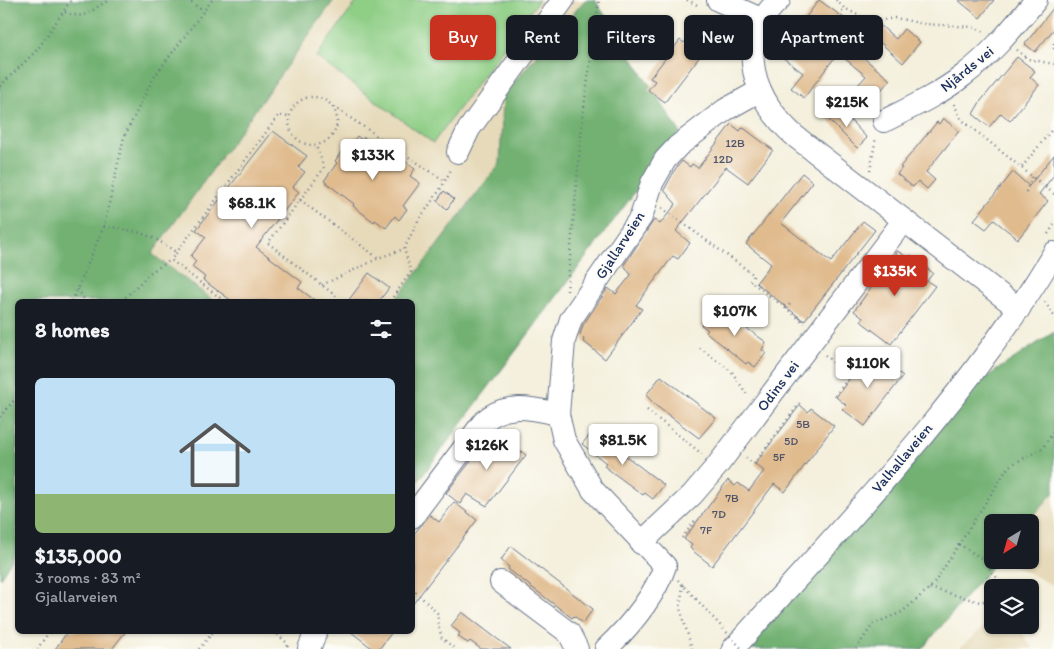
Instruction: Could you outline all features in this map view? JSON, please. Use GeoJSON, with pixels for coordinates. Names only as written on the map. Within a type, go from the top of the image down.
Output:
{"type":"FeatureCollection","features":[{"type":"Feature","properties":{"kind":"street"},"geometry":{"type":"LineString","coordinates":[[458,152],[469,129],[563,0]]}},
{"type":"Feature","properties":{"kind":"street"},"geometry":{"type":"LineString","coordinates":[[718,0],[763,20],[758,31],[754,53],[754,67],[759,91],[772,113],[786,129],[1019,309]]}},
{"type":"Feature","properties":{"kind":"street"},"geometry":{"type":"LineString","coordinates":[[767,15],[779,0]]}},
{"type":"Feature","properties":{"kind":"street","name":"Njårds vei"},"geometry":{"type":"LineString","coordinates":[[884,121],[947,87],[972,69],[1001,41],[1036,0]]}},
{"type":"Feature","properties":{"kind":"street","name":"Gjallarveien"},"geometry":{"type":"LineString","coordinates":[[606,649],[626,629],[649,598],[665,566],[614,514],[583,475],[564,440],[558,414],[564,341],[571,320],[641,217],[657,171],[678,146],[725,110],[759,91]]}},
{"type":"Feature","properties":{"kind":"street","name":"Odins vei"},"geometry":{"type":"LineString","coordinates":[[642,542],[686,502],[717,466],[904,220]]}},
{"type":"Feature","properties":{"kind":"street","name":"Valhallaveien"},"geometry":{"type":"LineString","coordinates":[[733,649],[912,448],[1019,309],[1054,254]]}},
{"type":"Feature","properties":{"kind":"street"},"geometry":{"type":"LineString","coordinates":[[415,512],[482,424],[493,414],[509,408],[522,407],[558,414]]}},
{"type":"Feature","properties":{"kind":"street"},"geometry":{"type":"LineString","coordinates":[[502,582],[568,633],[577,649]]}},
{"type":"Feature","properties":{"kind":"street"},"geometry":{"type":"LineString","coordinates":[[309,649],[315,634]]}},
{"type":"Feature","properties":{"kind":"path"},"geometry":{"type":"LineString","coordinates":[[0,86],[38,49],[64,12],[70,0]]}},
{"type":"Feature","properties":{"kind":"path"},"geometry":{"type":"LineString","coordinates":[[64,12],[76,16],[90,14],[100,4],[110,0]]}},
{"type":"Feature","properties":{"kind":"path"},"geometry":{"type":"LineString","coordinates":[[187,0],[204,11]]}},
{"type":"Feature","properties":{"kind":"path"},"geometry":{"type":"LineString","coordinates":[[73,299],[104,226],[117,162],[127,131],[154,77],[212,0]]}},
{"type":"Feature","properties":{"kind":"path"},"geometry":{"type":"LineString","coordinates":[[571,320],[567,305],[567,286],[584,114],[599,0]]}},
{"type":"Feature","properties":{"kind":"path"},"geometry":{"type":"LineString","coordinates":[[836,0],[844,8],[872,22],[895,18],[924,24],[979,28],[1028,59],[1054,64]]}},
{"type":"Feature","properties":{"kind":"path"},"geometry":{"type":"LineString","coordinates":[[839,15],[844,8]]}},
{"type":"Feature","properties":{"kind":"path"},"geometry":{"type":"LineString","coordinates":[[1054,43],[1054,49]]}},
{"type":"Feature","properties":{"kind":"path"},"geometry":{"type":"LineString","coordinates":[[947,87],[961,120],[1054,194]]}},
{"type":"Feature","properties":{"kind":"path"},"geometry":{"type":"LineString","coordinates":[[332,106],[337,123],[336,131],[331,138],[316,146],[301,143],[295,138],[288,124],[288,117],[296,103],[310,97],[318,97],[332,106],[445,181]]}},
{"type":"Feature","properties":{"kind":"path"},"geometry":{"type":"LineString","coordinates":[[124,299],[151,272],[172,260],[279,115],[288,117]]}},
{"type":"Feature","properties":{"kind":"path"},"geometry":{"type":"LineString","coordinates":[[869,177],[876,133],[884,121]]}},
{"type":"Feature","properties":{"kind":"path"},"geometry":{"type":"LineString","coordinates":[[1022,167],[1054,127]]}},
{"type":"Feature","properties":{"kind":"path"},"geometry":{"type":"LineString","coordinates":[[316,146],[324,168],[268,243],[336,296]]}},
{"type":"Feature","properties":{"kind":"path"},"geometry":{"type":"LineString","coordinates":[[391,299],[411,272],[404,249],[418,221],[445,181],[458,152]]}},
{"type":"Feature","properties":{"kind":"path"},"geometry":{"type":"LineString","coordinates":[[1026,192],[1032,176]]}},
{"type":"Feature","properties":{"kind":"path"},"geometry":{"type":"LineString","coordinates":[[300,200],[378,258]]}},
{"type":"Feature","properties":{"kind":"path"},"geometry":{"type":"LineString","coordinates":[[647,202],[659,206],[676,216],[728,258],[754,275],[750,281],[786,309],[849,377]]}},
{"type":"Feature","properties":{"kind":"path"},"geometry":{"type":"LineString","coordinates":[[104,226],[131,230],[155,237],[178,253]]}},
{"type":"Feature","properties":{"kind":"path"},"geometry":{"type":"LineString","coordinates":[[322,285],[378,258],[404,249]]}},
{"type":"Feature","properties":{"kind":"path"},"geometry":{"type":"LineString","coordinates":[[172,260],[221,299]]}},
{"type":"Feature","properties":{"kind":"path"},"geometry":{"type":"LineString","coordinates":[[78,289],[84,299]]}},
{"type":"Feature","properties":{"kind":"path"},"geometry":{"type":"LineString","coordinates":[[1039,296],[1054,316]]}},
{"type":"Feature","properties":{"kind":"path"},"geometry":{"type":"LineString","coordinates":[[786,309],[790,304]]}},
{"type":"Feature","properties":{"kind":"path"},"geometry":{"type":"LineString","coordinates":[[700,348],[732,372],[759,412]]}},
{"type":"Feature","properties":{"kind":"path"},"geometry":{"type":"LineString","coordinates":[[835,396],[867,353]]}},
{"type":"Feature","properties":{"kind":"path"},"geometry":{"type":"LineString","coordinates":[[0,417],[15,400]]}},
{"type":"Feature","properties":{"kind":"path"},"geometry":{"type":"LineString","coordinates":[[732,447],[754,464],[800,404]]}},
{"type":"Feature","properties":{"kind":"path"},"geometry":{"type":"LineString","coordinates":[[647,410],[717,466]]}},
{"type":"Feature","properties":{"kind":"path"},"geometry":{"type":"LineString","coordinates":[[856,649],[874,624],[902,612],[930,588],[1009,466],[1042,449],[1054,431]]}},
{"type":"Feature","properties":{"kind":"path"},"geometry":{"type":"LineString","coordinates":[[959,544],[984,560],[998,579]]}},
{"type":"Feature","properties":{"kind":"path"},"geometry":{"type":"LineString","coordinates":[[692,649],[680,608],[683,585],[742,649]]}},
{"type":"Feature","properties":{"kind":"path"},"geometry":{"type":"LineString","coordinates":[[930,588],[980,602],[984,601]]}},
{"type":"Feature","properties":{"kind":"path"},"geometry":{"type":"LineString","coordinates":[[415,591],[437,613],[441,637],[455,649]]}},
{"type":"Feature","properties":{"kind":"path"},"geometry":{"type":"LineString","coordinates":[[37,649],[48,634]]}},
{"type":"Feature","properties":{"kind":"path"},"geometry":{"type":"LineString","coordinates":[[199,649],[212,634]]}},
{"type":"Feature","properties":{"kind":"path"},"geometry":{"type":"LineString","coordinates":[[277,634],[286,643],[288,649]]}},
{"type":"Feature","properties":{"kind":"shaded area"},"geometry":{"type":"Polygon","coordinates":[[[334,0],[585,0],[572,15],[506,15],[506,60],[533,60],[503,95],[500,163],[397,299],[211,299],[152,254],[334,0]]]}},
{"type":"Feature","properties":{"kind":"shaded area"},"geometry":{"type":"Polygon","coordinates":[[[1054,492],[1054,586],[1021,569],[1039,569],[1039,514],[1035,514],[1054,492]]]}},
{"type":"Feature","properties":{"kind":"shaded area"},"geometry":{"type":"Polygon","coordinates":[[[984,626],[984,634],[1023,634],[1033,649],[959,649],[984,626]]]}},
{"type":"Feature","properties":{"kind":"green space"},"geometry":{"type":"Polygon","coordinates":[[[0,0],[334,0],[152,254],[211,299],[15,299],[15,555],[0,578],[0,0]]]}},
{"type":"Feature","properties":{"kind":"green space"},"geometry":{"type":"Polygon","coordinates":[[[358,0],[539,0],[528,15],[506,15],[506,45],[496,58],[496,15],[430,15],[430,60],[495,60],[433,143],[316,57],[358,0]]]}},
{"type":"Feature","properties":{"kind":"green space"},"geometry":{"type":"Polygon","coordinates":[[[585,0],[595,0],[605,15],[588,15],[588,60],[634,60],[680,132],[415,485],[415,299],[397,299],[500,163],[503,95],[533,60],[578,60],[578,15],[572,15],[585,0]]]}},
{"type":"Feature","properties":{"kind":"green space"},"geometry":{"type":"Polygon","coordinates":[[[1054,332],[1054,492],[1035,514],[984,514],[984,569],[989,569],[922,649],[743,649],[976,384],[1054,332]]]}},
{"type":"Feature","properties":{"kind":"building"},"geometry":{"type":"Polygon","coordinates":[[[819,0],[840,15],[808,15],[819,0]]]}},
{"type":"Feature","properties":{"kind":"building"},"geometry":{"type":"Polygon","coordinates":[[[958,0],[994,0],[980,18],[958,0]]]}},
{"type":"Feature","properties":{"kind":"building"},"geometry":{"type":"Polygon","coordinates":[[[1054,7],[1054,29],[1035,52],[1025,44],[1054,7]]]}},
{"type":"Feature","properties":{"kind":"building"},"geometry":{"type":"Polygon","coordinates":[[[883,28],[896,39],[904,29],[920,42],[903,63],[883,45],[883,28]]]}},
{"type":"Feature","properties":{"kind":"building"},"geometry":{"type":"Polygon","coordinates":[[[680,40],[684,43],[684,60],[697,60],[665,102],[648,90],[655,81],[650,78],[664,60],[674,60],[674,48],[680,40]]]}},
{"type":"Feature","properties":{"kind":"building"},"geometry":{"type":"Polygon","coordinates":[[[1017,57],[1035,71],[1030,77],[1039,85],[1010,121],[1001,113],[989,127],[973,114],[980,102],[1017,57]]]}},
{"type":"Feature","properties":{"kind":"building"},"geometry":{"type":"Polygon","coordinates":[[[786,60],[833,60],[804,98],[791,88],[803,73],[786,60]]]}},
{"type":"Feature","properties":{"kind":"building"},"geometry":{"type":"Polygon","coordinates":[[[847,60],[866,60],[890,80],[874,98],[858,85],[866,76],[847,60]]]}},
{"type":"Feature","properties":{"kind":"building"},"geometry":{"type":"Polygon","coordinates":[[[838,107],[867,138],[857,148],[827,118],[838,107]]]}},
{"type":"Feature","properties":{"kind":"building"},"geometry":{"type":"Polygon","coordinates":[[[943,118],[959,131],[926,172],[935,180],[927,189],[918,181],[913,187],[897,174],[902,168],[900,167],[937,122],[939,124],[943,118]]]}},
{"type":"Feature","properties":{"kind":"building"},"geometry":{"type":"Polygon","coordinates":[[[731,124],[740,131],[742,128],[745,129],[773,150],[748,183],[726,167],[676,231],[690,243],[678,259],[673,256],[636,305],[642,309],[605,359],[583,341],[584,339],[580,335],[583,325],[608,288],[616,294],[631,275],[624,265],[654,220],[660,224],[676,204],[664,190],[676,168],[682,161],[690,167],[692,164],[698,168],[731,124]]]}},
{"type":"Feature","properties":{"kind":"building"},"geometry":{"type":"Polygon","coordinates":[[[273,131],[307,156],[298,167],[305,172],[293,187],[299,192],[256,247],[302,282],[298,288],[313,299],[229,299],[203,280],[205,277],[192,267],[196,261],[191,256],[206,237],[196,230],[273,131]]]}},
{"type":"Feature","properties":{"kind":"building"},"geometry":{"type":"Polygon","coordinates":[[[357,136],[362,140],[364,137],[397,162],[401,158],[415,169],[410,176],[420,183],[403,206],[407,209],[399,220],[395,216],[386,228],[375,220],[374,222],[324,181],[337,163],[335,161],[345,146],[348,148],[357,136]]]}},
{"type":"Feature","properties":{"kind":"building"},"geometry":{"type":"Polygon","coordinates":[[[1054,155],[1054,175],[1039,194],[1048,201],[1018,239],[994,220],[986,229],[974,220],[1013,172],[1029,186],[1054,155]]]}},
{"type":"Feature","properties":{"kind":"building"},"geometry":{"type":"Polygon","coordinates":[[[802,173],[813,182],[781,223],[831,262],[863,221],[875,230],[804,321],[756,283],[771,264],[746,244],[802,173]]]}},
{"type":"Feature","properties":{"kind":"building"},"geometry":{"type":"Polygon","coordinates":[[[444,191],[454,199],[447,209],[437,201],[444,191]]]}},
{"type":"Feature","properties":{"kind":"building"},"geometry":{"type":"Polygon","coordinates":[[[898,251],[908,258],[910,255],[933,273],[927,281],[935,286],[891,344],[863,323],[861,321],[863,318],[854,311],[898,251]]]}},
{"type":"Feature","properties":{"kind":"building"},"geometry":{"type":"Polygon","coordinates":[[[369,273],[389,288],[381,299],[350,299],[369,273]]]}},
{"type":"Feature","properties":{"kind":"building"},"geometry":{"type":"Polygon","coordinates":[[[716,307],[766,342],[762,350],[766,353],[755,367],[748,362],[746,364],[706,332],[708,330],[701,325],[716,307]]]}},
{"type":"Feature","properties":{"kind":"building"},"geometry":{"type":"Polygon","coordinates":[[[867,355],[877,363],[880,359],[903,376],[865,426],[842,409],[846,405],[836,397],[867,355]]]}},
{"type":"Feature","properties":{"kind":"building"},"geometry":{"type":"Polygon","coordinates":[[[661,376],[716,418],[699,438],[655,405],[646,395],[661,376]]]}},
{"type":"Feature","properties":{"kind":"building"},"geometry":{"type":"Polygon","coordinates":[[[800,405],[808,412],[811,408],[834,426],[785,492],[774,484],[712,566],[693,551],[690,548],[692,545],[684,539],[728,480],[735,486],[738,483],[749,491],[764,471],[755,464],[800,405]]]}},
{"type":"Feature","properties":{"kind":"building"},"geometry":{"type":"Polygon","coordinates":[[[593,431],[664,485],[653,499],[645,493],[643,495],[604,466],[606,463],[582,444],[593,431]]]}},
{"type":"Feature","properties":{"kind":"building"},"geometry":{"type":"Polygon","coordinates":[[[492,434],[500,440],[502,437],[526,455],[487,506],[467,494],[460,504],[446,493],[492,434]]]}},
{"type":"Feature","properties":{"kind":"building"},"geometry":{"type":"Polygon","coordinates":[[[454,502],[477,520],[415,601],[415,532],[430,515],[439,522],[454,502]]]}},
{"type":"Feature","properties":{"kind":"building"},"geometry":{"type":"Polygon","coordinates":[[[511,546],[593,609],[583,623],[574,616],[572,618],[508,569],[509,567],[501,560],[511,546]]]}},
{"type":"Feature","properties":{"kind":"building"},"geometry":{"type":"Polygon","coordinates":[[[462,612],[511,649],[481,649],[470,641],[468,643],[463,640],[458,636],[460,633],[451,626],[462,612]]]}},
{"type":"Feature","properties":{"kind":"building"},"geometry":{"type":"Polygon","coordinates":[[[66,634],[124,634],[112,649],[55,649],[66,634]]]}},
{"type":"Feature","properties":{"kind":"building"},"geometry":{"type":"Polygon","coordinates":[[[354,634],[391,634],[379,649],[373,649],[354,634]]]}}]}
